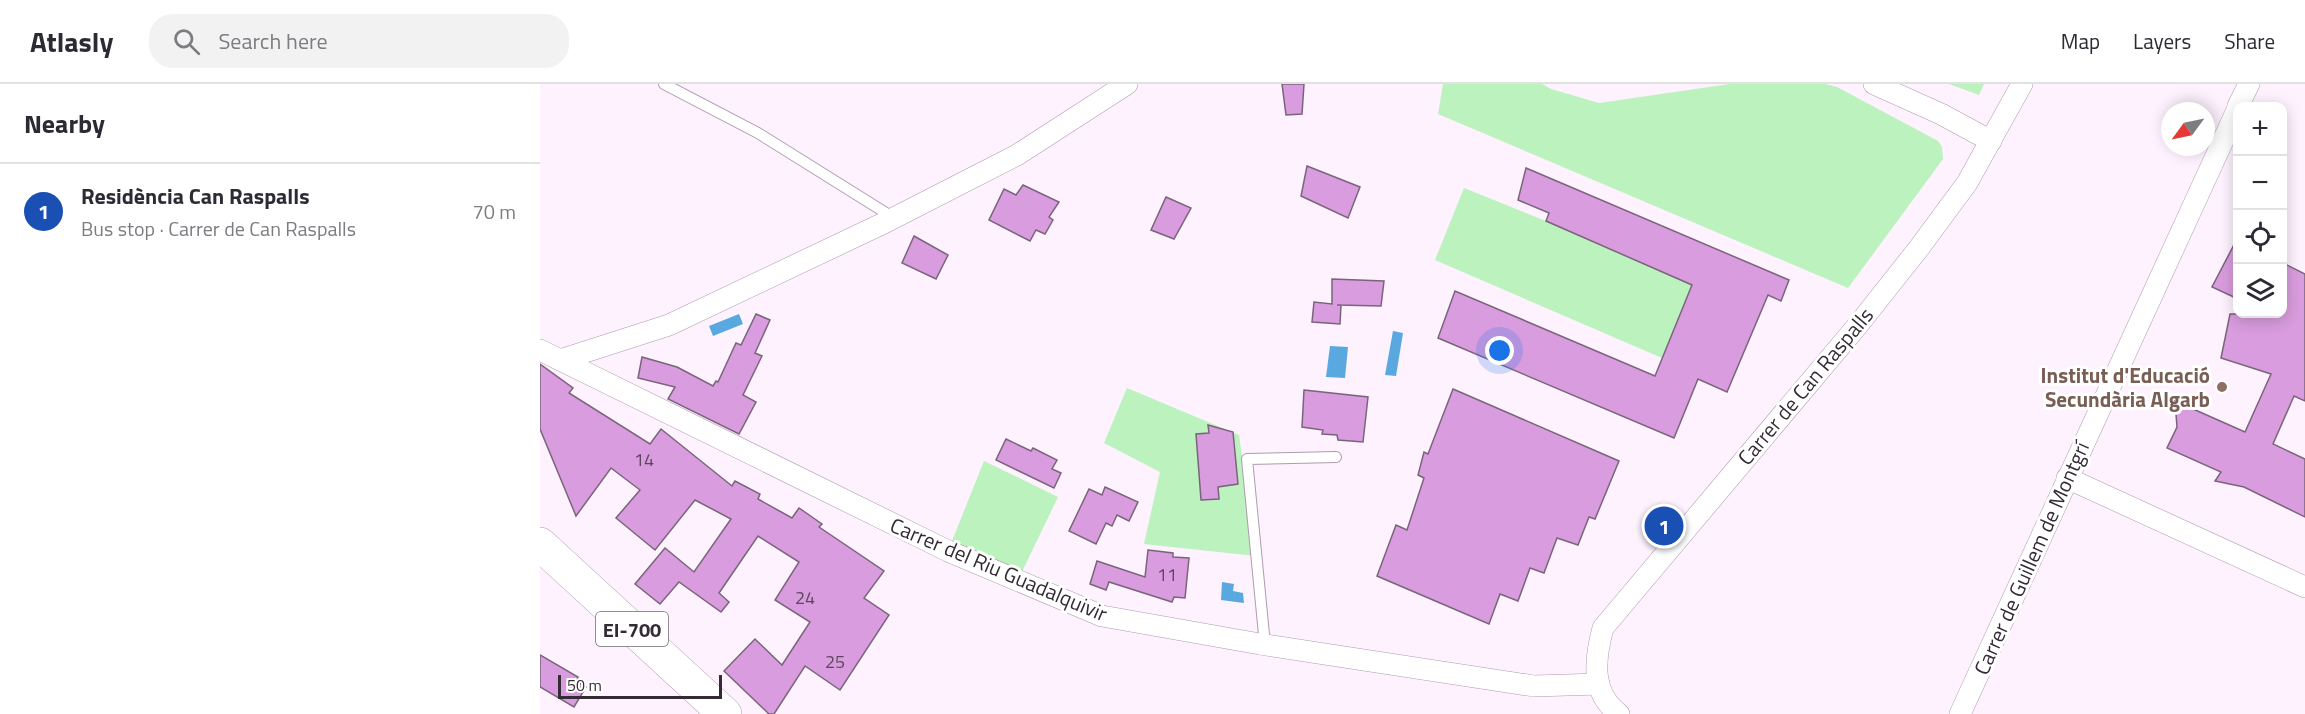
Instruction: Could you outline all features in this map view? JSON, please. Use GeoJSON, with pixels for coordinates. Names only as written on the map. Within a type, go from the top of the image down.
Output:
{"type":"FeatureCollection","features":[{"type":"Feature","properties":{"kind":"main road","name":"EI-700"},"geometry":{"type":"LineString","coordinates":[[540,544],[720,712]]}},
{"type":"Feature","properties":{"kind":"street"},"geometry":{"type":"LineString","coordinates":[[560,360],[669,325],[894,218],[1017,155],[1127,84]]}},
{"type":"Feature","properties":{"kind":"street"},"geometry":{"type":"LineString","coordinates":[[1874,84],[1941,114],[1991,141]]}},
{"type":"Feature","properties":{"kind":"street","name":"Carrer de Can Raspalls"},"geometry":{"type":"LineString","coordinates":[[1599,684],[1595,658],[1603,628],[1865,316],[1919,248],[1966,183],[2022,84]]}},
{"type":"Feature","properties":{"kind":"street","name":"Carrer de Guillem de Montgrí"},"geometry":{"type":"LineString","coordinates":[[2240,102],[2249,84]]}},
{"type":"Feature","properties":{"kind":"street","name":"Carrer de Guillem de Montgrí"},"geometry":{"type":"LineString","coordinates":[[1959,714],[2233,118]]}},
{"type":"Feature","properties":{"kind":"street","name":"Carrer del Riu Guadalquivir"},"geometry":{"type":"LineString","coordinates":[[540,350],[948,551],[1102,616],[1265,645],[1534,686],[1599,684]]}},
{"type":"Feature","properties":{"kind":"street"},"geometry":{"type":"LineString","coordinates":[[2067,478],[2305,587]]}},
{"type":"Feature","properties":{"kind":"street"},"geometry":{"type":"LineString","coordinates":[[1599,684],[1611,708],[1619,714]]}},
{"type":"Feature","properties":{"kind":"lane"},"geometry":{"type":"LineString","coordinates":[[664,84],[758,133],[894,218]]}},
{"type":"Feature","properties":{"kind":"lane"},"geometry":{"type":"LineString","coordinates":[[1265,645],[1246,459],[1336,457]]}},
{"type":"Feature","properties":{"kind":"green space"},"geometry":{"type":"Polygon","coordinates":[[[1443,84],[1542,84],[1551,89],[1599,103],[1730,84],[1825,84],[1837,87],[1938,141],[1942,147],[1943,159],[1848,288],[1438,114],[1443,84]]]}},
{"type":"Feature","properties":{"kind":"green space"},"geometry":{"type":"Polygon","coordinates":[[[1949,84],[1984,84],[1979,95],[1949,84]]]}},
{"type":"Feature","properties":{"kind":"green space"},"geometry":{"type":"Polygon","coordinates":[[[1464,188],[1692,285],[1662,358],[1435,260],[1464,188]]]}},
{"type":"Feature","properties":{"kind":"green space"},"geometry":{"type":"Polygon","coordinates":[[[1127,388],[1239,435],[1256,556],[1144,544],[1160,472],[1104,443],[1127,388]]]}},
{"type":"Feature","properties":{"kind":"green space"},"geometry":{"type":"Polygon","coordinates":[[[984,461],[1058,497],[1018,580],[948,551],[984,461]]]}},
{"type":"Feature","properties":{"kind":"water"},"geometry":{"type":"Polygon","coordinates":[[[739,314],[743,324],[713,336],[709,326],[739,314]]]}},
{"type":"Feature","properties":{"kind":"water"},"geometry":{"type":"Polygon","coordinates":[[[1393,331],[1403,333],[1396,376],[1385,375],[1393,331]]]}},
{"type":"Feature","properties":{"kind":"water"},"geometry":{"type":"Polygon","coordinates":[[[1330,346],[1348,347],[1345,378],[1326,377],[1330,346]]]}},
{"type":"Feature","properties":{"kind":"water"},"geometry":{"type":"Polygon","coordinates":[[[1222,582],[1234,584],[1233,591],[1243,593],[1244,603],[1221,600],[1222,582]]]}},
{"type":"Feature","properties":{"kind":"building"},"geometry":{"type":"Polygon","coordinates":[[[1282,84],[1304,84],[1302,114],[1286,115],[1282,84]]]}},
{"type":"Feature","properties":{"kind":"building"},"geometry":{"type":"Polygon","coordinates":[[[1307,166],[1360,187],[1348,218],[1301,196],[1307,166]]]}},
{"type":"Feature","properties":{"kind":"building"},"geometry":{"type":"Polygon","coordinates":[[[1526,168],[1789,280],[1781,301],[1768,295],[1727,392],[1698,379],[1674,438],[1438,338],[1455,291],[1655,376],[1692,285],[1546,221],[1549,213],[1518,200],[1526,168]]]}},
{"type":"Feature","properties":{"kind":"building"},"geometry":{"type":"Polygon","coordinates":[[[1023,185],[1059,202],[1049,217],[1053,220],[1045,234],[1036,230],[1030,241],[989,220],[1004,189],[1016,195],[1023,185]]]}},
{"type":"Feature","properties":{"kind":"building"},"geometry":{"type":"Polygon","coordinates":[[[1166,197],[1191,208],[1174,239],[1151,230],[1166,197]]]}},
{"type":"Feature","properties":{"kind":"building"},"geometry":{"type":"Polygon","coordinates":[[[914,236],[948,255],[936,279],[902,263],[914,236]]]}},
{"type":"Feature","properties":{"kind":"building"},"geometry":{"type":"Polygon","coordinates":[[[2233,247],[2233,297],[2212,287],[2233,247]]]}},
{"type":"Feature","properties":{"kind":"building"},"geometry":{"type":"Polygon","coordinates":[[[2287,265],[2305,274],[2305,401],[2294,396],[2273,444],[2305,459],[2305,517],[2244,487],[2215,481],[2221,472],[2167,448],[2177,427],[2175,401],[2245,432],[2271,374],[2221,358],[2230,314],[2233,314],[2233,318],[2287,318],[2287,265]]]}},
{"type":"Feature","properties":{"kind":"building"},"geometry":{"type":"Polygon","coordinates":[[[1332,279],[1384,281],[1381,306],[1341,305],[1340,324],[1312,322],[1314,302],[1332,304],[1332,279]]]}},
{"type":"Feature","properties":{"kind":"building"},"geometry":{"type":"Polygon","coordinates":[[[756,314],[770,320],[755,353],[762,356],[743,395],[756,402],[739,434],[668,399],[675,387],[638,378],[642,357],[677,367],[713,386],[716,381],[718,382],[736,343],[741,345],[756,314]]]}},
{"type":"Feature","properties":{"kind":"building"},"geometry":{"type":"Polygon","coordinates":[[[540,364],[573,388],[569,393],[650,444],[661,429],[732,486],[735,481],[760,494],[758,499],[792,518],[799,508],[822,524],[819,527],[884,571],[864,598],[889,615],[840,690],[805,666],[774,714],[769,714],[724,671],[755,639],[782,665],[810,622],[775,600],[799,562],[758,536],[719,593],[729,602],[721,612],[679,582],[660,604],[635,584],[665,548],[694,572],[731,519],[695,500],[655,550],[616,518],[640,490],[611,468],[576,516],[540,429],[540,364]]]}},
{"type":"Feature","properties":{"kind":"building"},"geometry":{"type":"Polygon","coordinates":[[[1453,389],[1619,461],[1595,519],[1589,517],[1578,545],[1557,538],[1544,573],[1530,568],[1518,601],[1500,594],[1489,624],[1377,576],[1396,525],[1407,530],[1424,478],[1418,475],[1424,452],[1428,454],[1453,389]]]}},
{"type":"Feature","properties":{"kind":"building"},"geometry":{"type":"Polygon","coordinates":[[[1304,390],[1368,397],[1363,442],[1338,440],[1337,435],[1322,434],[1323,430],[1302,427],[1304,390]]]}},
{"type":"Feature","properties":{"kind":"building"},"geometry":{"type":"Polygon","coordinates":[[[1208,425],[1233,432],[1238,484],[1218,487],[1219,499],[1201,500],[1196,434],[1209,433],[1208,425]]]}},
{"type":"Feature","properties":{"kind":"building"},"geometry":{"type":"Polygon","coordinates":[[[1006,439],[1031,451],[1033,448],[1057,460],[1052,469],[1061,473],[1054,488],[996,460],[1006,439]]]}},
{"type":"Feature","properties":{"kind":"building"},"geometry":{"type":"Polygon","coordinates":[[[1105,487],[1138,502],[1129,521],[1117,515],[1112,526],[1106,523],[1096,544],[1069,531],[1089,489],[1102,495],[1105,487]]]}},
{"type":"Feature","properties":{"kind":"building"},"geometry":{"type":"Polygon","coordinates":[[[1148,550],[1173,553],[1173,557],[1189,558],[1185,598],[1174,597],[1172,602],[1109,582],[1106,590],[1090,584],[1097,561],[1145,577],[1148,550]]]}},
{"type":"Feature","properties":{"kind":"building"},"geometry":{"type":"Polygon","coordinates":[[[540,655],[578,677],[576,681],[586,687],[574,707],[540,687],[540,655]]]}},
{"type":"Feature","properties":{"kind":"place","name":"Institut d'Educació Secundària Algarb"},"geometry":{"type":"Point","coordinates":[2222,387]}},
{"type":"Feature","properties":{"kind":"place","name":"Residència Can Raspalls"},"geometry":{"type":"Point","coordinates":[1664,526]}}]}
